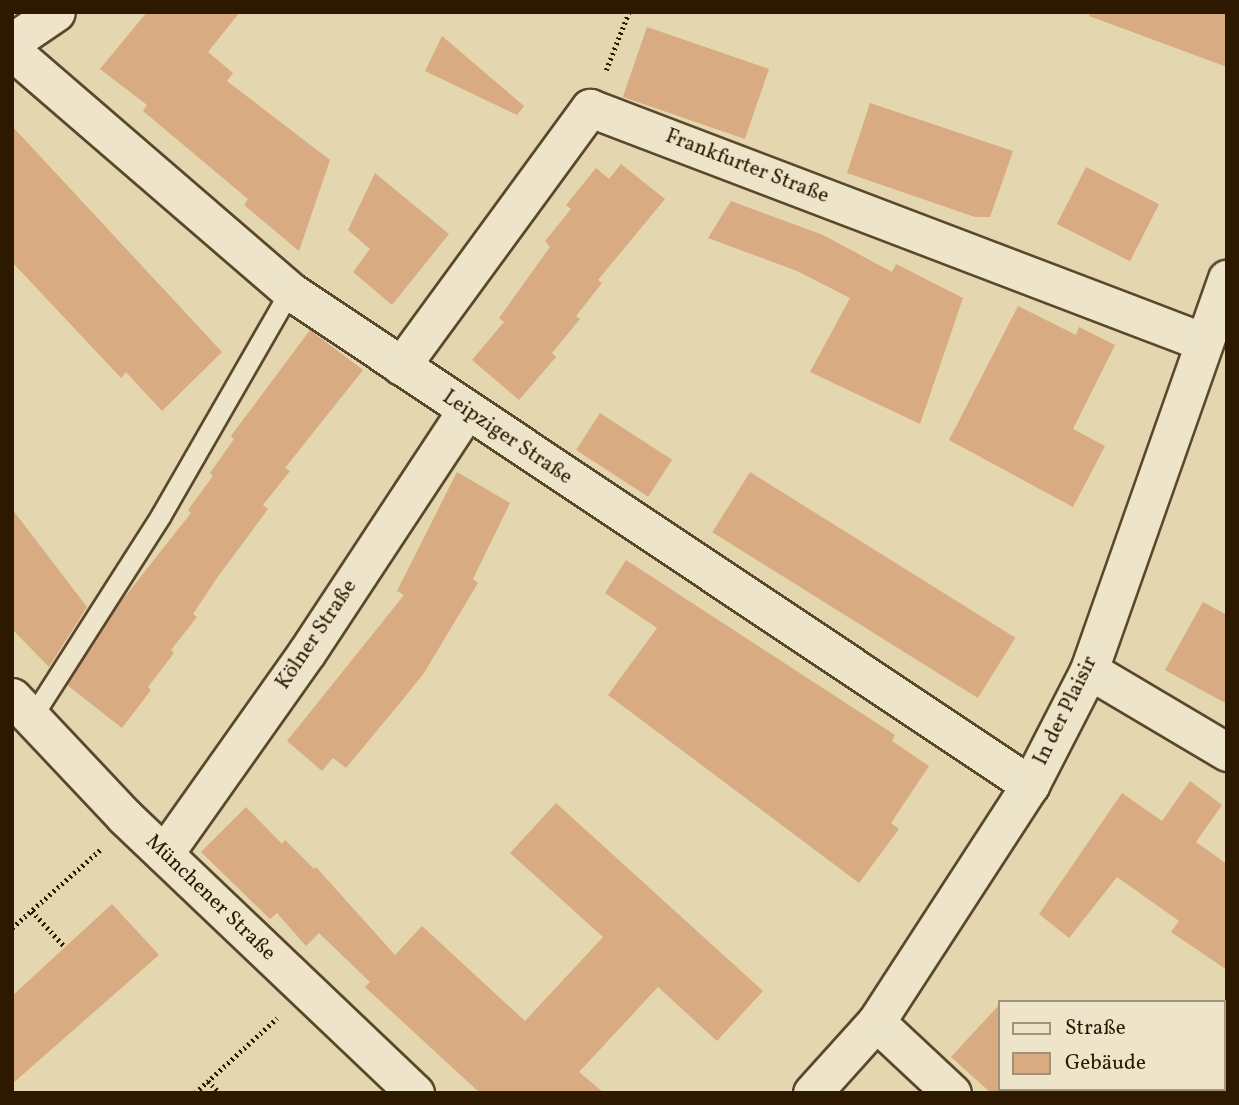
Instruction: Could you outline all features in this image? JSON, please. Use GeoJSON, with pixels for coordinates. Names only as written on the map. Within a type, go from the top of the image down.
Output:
{"type":"FeatureCollection","features":[{"type":"Feature","properties":{"kind":"street"},"geometry":{"type":"LineString","coordinates":[[12,42],[56,12]]}},
{"type":"Feature","properties":{"kind":"street","name":"Leipziger Straße"},"geometry":{"type":"LineString","coordinates":[[12,51],[290,290],[466,411],[1030,785]]}},
{"type":"Feature","properties":{"kind":"street"},"geometry":{"type":"LineString","coordinates":[[401,366],[499,215],[590,108]]}},
{"type":"Feature","properties":{"kind":"street","name":"Frankfurter Straße"},"geometry":{"type":"LineString","coordinates":[[590,108],[1202,341]]}},
{"type":"Feature","properties":{"kind":"street","name":"In der Plaisir"},"geometry":{"type":"LineString","coordinates":[[812,1093],[876,1022],[1030,785],[1089,670],[1202,341],[1227,279]]}},
{"type":"Feature","properties":{"kind":"street","name":"Kölner Straße"},"geometry":{"type":"LineString","coordinates":[[163,854],[307,652],[466,411]]}},
{"type":"Feature","properties":{"kind":"street"},"geometry":{"type":"LineString","coordinates":[[1089,670],[1227,752]]}},
{"type":"Feature","properties":{"kind":"street","name":"Münchener Straße"},"geometry":{"type":"LineString","coordinates":[[21,708],[163,854],[415,1093]]}},
{"type":"Feature","properties":{"kind":"street"},"geometry":{"type":"LineString","coordinates":[[876,1022],[952,1093]]}},
{"type":"Feature","properties":{"kind":"lane"},"geometry":{"type":"LineString","coordinates":[[21,708],[161,515],[290,290]]}},
{"type":"Feature","properties":{"kind":"path"},"geometry":{"type":"LineString","coordinates":[[590,108],[629,12]]}},
{"type":"Feature","properties":{"kind":"path"},"geometry":{"type":"LineString","coordinates":[[12,929],[131,822]]}},
{"type":"Feature","properties":{"kind":"path"},"geometry":{"type":"LineString","coordinates":[[32,911],[65,947]]}},
{"type":"Feature","properties":{"kind":"path"},"geometry":{"type":"LineString","coordinates":[[195,1093],[306,989]]}},
{"type":"Feature","properties":{"kind":"path"},"geometry":{"type":"LineString","coordinates":[[208,1081],[220,1093]]}},
{"type":"Feature","properties":{"kind":"building"},"geometry":{"type":"Polygon","coordinates":[[[147,12],[240,12],[208,52],[233,73],[227,81],[330,160],[299,251],[244,205],[248,199],[143,111],[147,105],[100,69],[147,12]]]}},
{"type":"Feature","properties":{"kind":"building"},"geometry":{"type":"Polygon","coordinates":[[[1090,12],[1227,12],[1227,67],[1089,16],[1090,12]]]}},
{"type":"Feature","properties":{"kind":"building"},"geometry":{"type":"Polygon","coordinates":[[[647,27],[769,69],[745,139],[623,97],[647,27]]]}},
{"type":"Feature","properties":{"kind":"building"},"geometry":{"type":"Polygon","coordinates":[[[442,36],[524,106],[517,115],[425,71],[442,36]]]}},
{"type":"Feature","properties":{"kind":"building"},"geometry":{"type":"Polygon","coordinates":[[[870,103],[1013,151],[990,217],[975,217],[847,173],[870,103]]]}},
{"type":"Feature","properties":{"kind":"building"},"geometry":{"type":"Polygon","coordinates":[[[12,126],[222,352],[162,411],[126,372],[121,378],[12,262],[12,126]]]}},
{"type":"Feature","properties":{"kind":"building"},"geometry":{"type":"Polygon","coordinates":[[[621,164],[665,199],[598,280],[602,283],[576,316],[580,319],[552,353],[556,357],[519,400],[472,360],[504,322],[499,318],[550,247],[545,241],[571,209],[566,205],[596,168],[609,179],[621,164]]]}},
{"type":"Feature","properties":{"kind":"building"},"geometry":{"type":"Polygon","coordinates":[[[1086,167],[1159,204],[1130,261],[1057,224],[1086,167]]]}},
{"type":"Feature","properties":{"kind":"building"},"geometry":{"type":"Polygon","coordinates":[[[375,173],[449,234],[392,305],[353,272],[370,249],[348,230],[375,173]]]}},
{"type":"Feature","properties":{"kind":"building"},"geometry":{"type":"Polygon","coordinates":[[[731,201],[823,235],[892,272],[896,264],[963,298],[920,424],[810,372],[850,298],[797,271],[708,238],[731,201]]]}},
{"type":"Feature","properties":{"kind":"building"},"geometry":{"type":"Polygon","coordinates":[[[1018,306],[1076,335],[1079,327],[1115,345],[1073,429],[1105,446],[1073,507],[949,440],[1018,306]]]}},
{"type":"Feature","properties":{"kind":"building"},"geometry":{"type":"Polygon","coordinates":[[[310,330],[363,370],[285,468],[290,471],[263,505],[268,509],[193,614],[197,617],[171,650],[174,653],[148,687],[151,690],[122,728],[67,685],[116,608],[191,513],[188,510],[213,476],[210,473],[234,439],[231,436],[310,330]]]}},
{"type":"Feature","properties":{"kind":"building"},"geometry":{"type":"Polygon","coordinates":[[[600,413],[672,460],[648,497],[576,450],[600,413]]]}},
{"type":"Feature","properties":{"kind":"building"},"geometry":{"type":"Polygon","coordinates":[[[457,472],[510,503],[473,579],[478,583],[424,673],[346,768],[333,758],[322,771],[287,741],[404,595],[397,591],[457,472]]]}},
{"type":"Feature","properties":{"kind":"building"},"geometry":{"type":"Polygon","coordinates":[[[750,472],[1015,638],[978,698],[712,532],[750,472]]]}},
{"type":"Feature","properties":{"kind":"building"},"geometry":{"type":"Polygon","coordinates":[[[12,509],[87,607],[49,667],[12,629],[12,509]]]}},
{"type":"Feature","properties":{"kind":"building"},"geometry":{"type":"Polygon","coordinates":[[[626,560],[895,735],[892,741],[929,766],[891,823],[899,829],[859,883],[608,695],[657,628],[605,593],[626,560]]]}},
{"type":"Feature","properties":{"kind":"building"},"geometry":{"type":"Polygon","coordinates":[[[1203,602],[1227,615],[1227,704],[1165,670],[1203,602]]]}},
{"type":"Feature","properties":{"kind":"building"},"geometry":{"type":"Polygon","coordinates":[[[1190,781],[1222,805],[1196,842],[1227,864],[1227,970],[1171,932],[1179,921],[1117,877],[1069,938],[1039,914],[1122,793],[1162,821],[1190,781]]]}},
{"type":"Feature","properties":{"kind":"building"},"geometry":{"type":"Polygon","coordinates":[[[556,803],[763,991],[717,1041],[658,987],[579,1072],[604,1093],[480,1093],[365,987],[370,982],[319,933],[306,946],[277,913],[270,919],[201,852],[246,807],[282,844],[285,840],[314,869],[316,867],[395,955],[422,926],[525,1021],[603,937],[510,853],[556,803]]]}},
{"type":"Feature","properties":{"kind":"building"},"geometry":{"type":"Polygon","coordinates":[[[112,904],[159,955],[12,1084],[12,996],[112,904]]]}},
{"type":"Feature","properties":{"kind":"building"},"geometry":{"type":"Polygon","coordinates":[[[998,1006],[999,1093],[991,1093],[951,1057],[998,1006]]]}}]}
